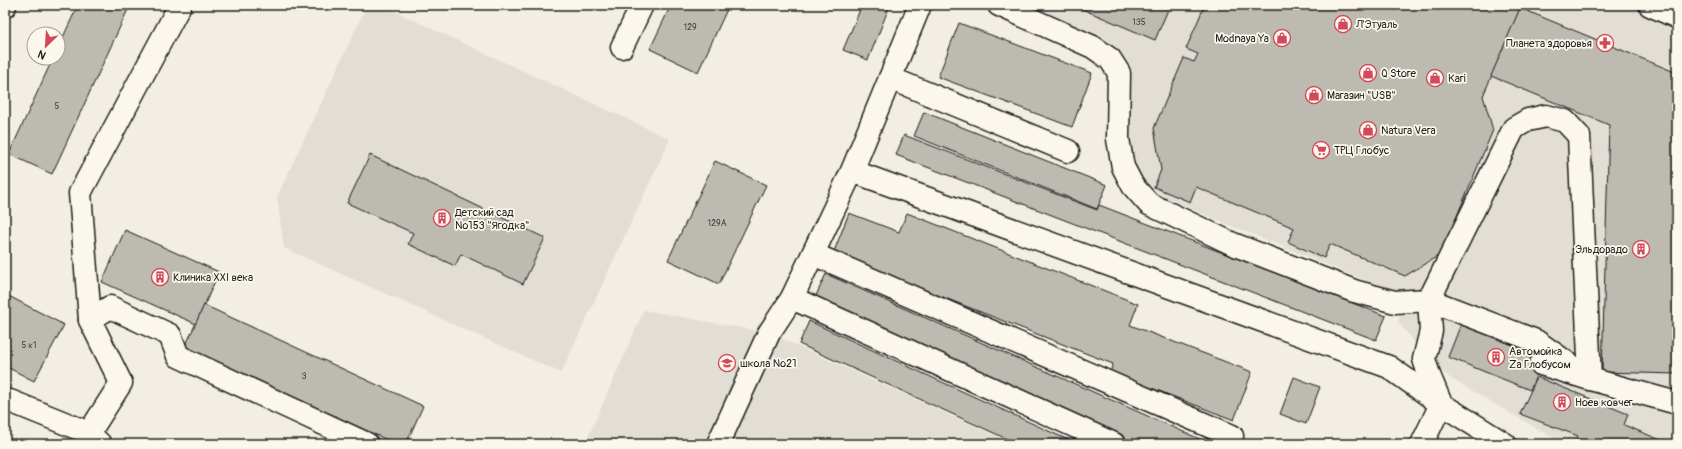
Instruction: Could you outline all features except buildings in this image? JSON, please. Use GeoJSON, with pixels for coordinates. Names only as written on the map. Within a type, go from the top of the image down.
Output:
{"type":"FeatureCollection","features":[{"type":"Feature","properties":{"kind":"lane"},"geometry":{"type":"LineString","coordinates":[[5,402],[10,401],[94,438],[121,383],[90,320],[80,193],[180,5]]}},
{"type":"Feature","properties":{"kind":"lane"},"geometry":{"type":"LineString","coordinates":[[622,47],[642,5]]}},
{"type":"Feature","properties":{"kind":"lane"},"geometry":{"type":"LineString","coordinates":[[718,444],[769,333],[792,298],[852,171],[920,5]]}},
{"type":"Feature","properties":{"kind":"lane"},"geometry":{"type":"LineString","coordinates":[[999,5],[1094,47],[1110,59],[1119,73],[1118,139],[1123,167],[1133,186],[1149,204],[1233,244],[1354,291],[1395,302],[1429,300],[1536,341],[1590,379]]}},
{"type":"Feature","properties":{"kind":"lane"},"geometry":{"type":"LineString","coordinates":[[1650,5],[1677,16]]}},
{"type":"Feature","properties":{"kind":"lane"},"geometry":{"type":"LineString","coordinates":[[890,78],[1068,150]]}},
{"type":"Feature","properties":{"kind":"lane"},"geometry":{"type":"LineString","coordinates":[[1422,444],[1440,404],[1424,359],[1431,331],[1429,300],[1514,128],[1528,120],[1546,116],[1565,121],[1579,136],[1590,379]]}},
{"type":"Feature","properties":{"kind":"lane"},"geometry":{"type":"LineString","coordinates":[[852,171],[1389,367],[1440,404],[1505,444]]}},
{"type":"Feature","properties":{"kind":"lane"},"geometry":{"type":"LineString","coordinates":[[813,254],[1232,436]]}},
{"type":"Feature","properties":{"kind":"lane"},"geometry":{"type":"LineString","coordinates":[[792,298],[1114,444]]}},
{"type":"Feature","properties":{"kind":"lane"},"geometry":{"type":"LineString","coordinates":[[90,320],[110,306],[170,335],[178,356],[367,444]]}},
{"type":"Feature","properties":{"kind":"lane"},"geometry":{"type":"LineString","coordinates":[[1541,364],[1677,403]]}},
{"type":"Feature","properties":{"kind":"shaded area"},"geometry":{"type":"Polygon","coordinates":[[[367,5],[381,5],[670,139],[561,373],[284,248],[277,197],[367,5]]]}},
{"type":"Feature","properties":{"kind":"shaded area"},"geometry":{"type":"Polygon","coordinates":[[[1008,5],[1677,5],[1677,444],[1563,444],[1450,378],[1432,363],[1398,322],[1406,297],[1146,191],[1130,157],[1124,60],[1008,5]]]}},
{"type":"Feature","properties":{"kind":"shaded area","name":"школа №21"},"geometry":{"type":"Polygon","coordinates":[[[644,310],[769,333],[1014,444],[585,444],[644,310]]]}},
{"type":"Feature","properties":{"kind":"place","name":"Л'Этуаль"},"geometry":{"type":"Point","coordinates":[1343,24]}},
{"type":"Feature","properties":{"kind":"place","name":"Modnaya Ya"},"geometry":{"type":"Point","coordinates":[1282,38]}},
{"type":"Feature","properties":{"kind":"place","name":"Планета здоровья"},"geometry":{"type":"Point","coordinates":[1605,43]}},
{"type":"Feature","properties":{"kind":"place","name":"Q Store"},"geometry":{"type":"Point","coordinates":[1368,73]}},
{"type":"Feature","properties":{"kind":"place","name":"Kari"},"geometry":{"type":"Point","coordinates":[1435,78]}},
{"type":"Feature","properties":{"kind":"place","name":"Магазин \"USB\""},"geometry":{"type":"Point","coordinates":[1314,95]}},
{"type":"Feature","properties":{"kind":"place","name":"Natura Vera"},"geometry":{"type":"Point","coordinates":[1368,130]}},
{"type":"Feature","properties":{"kind":"place","name":"ТРЦ Глобус"},"geometry":{"type":"Point","coordinates":[1321,150]}},
{"type":"Feature","properties":{"kind":"place","name":"Детский сад №153 \"Ягодка\""},"geometry":{"type":"Point","coordinates":[442,218]}},
{"type":"Feature","properties":{"kind":"place","name":"Эльдорадо"},"geometry":{"type":"Point","coordinates":[1641,249]}},
{"type":"Feature","properties":{"kind":"place","name":"Клиника XXI века"},"geometry":{"type":"Point","coordinates":[160,277]}},
{"type":"Feature","properties":{"kind":"place","name":"Автомойка Za Глобусом"},"geometry":{"type":"Point","coordinates":[1496,357]}},
{"type":"Feature","properties":{"kind":"place","name":"школа №21"},"geometry":{"type":"Point","coordinates":[727,363]}},
{"type":"Feature","properties":{"kind":"place","name":"Ноев ковчег"},"geometry":{"type":"Point","coordinates":[1562,402]}}]}
